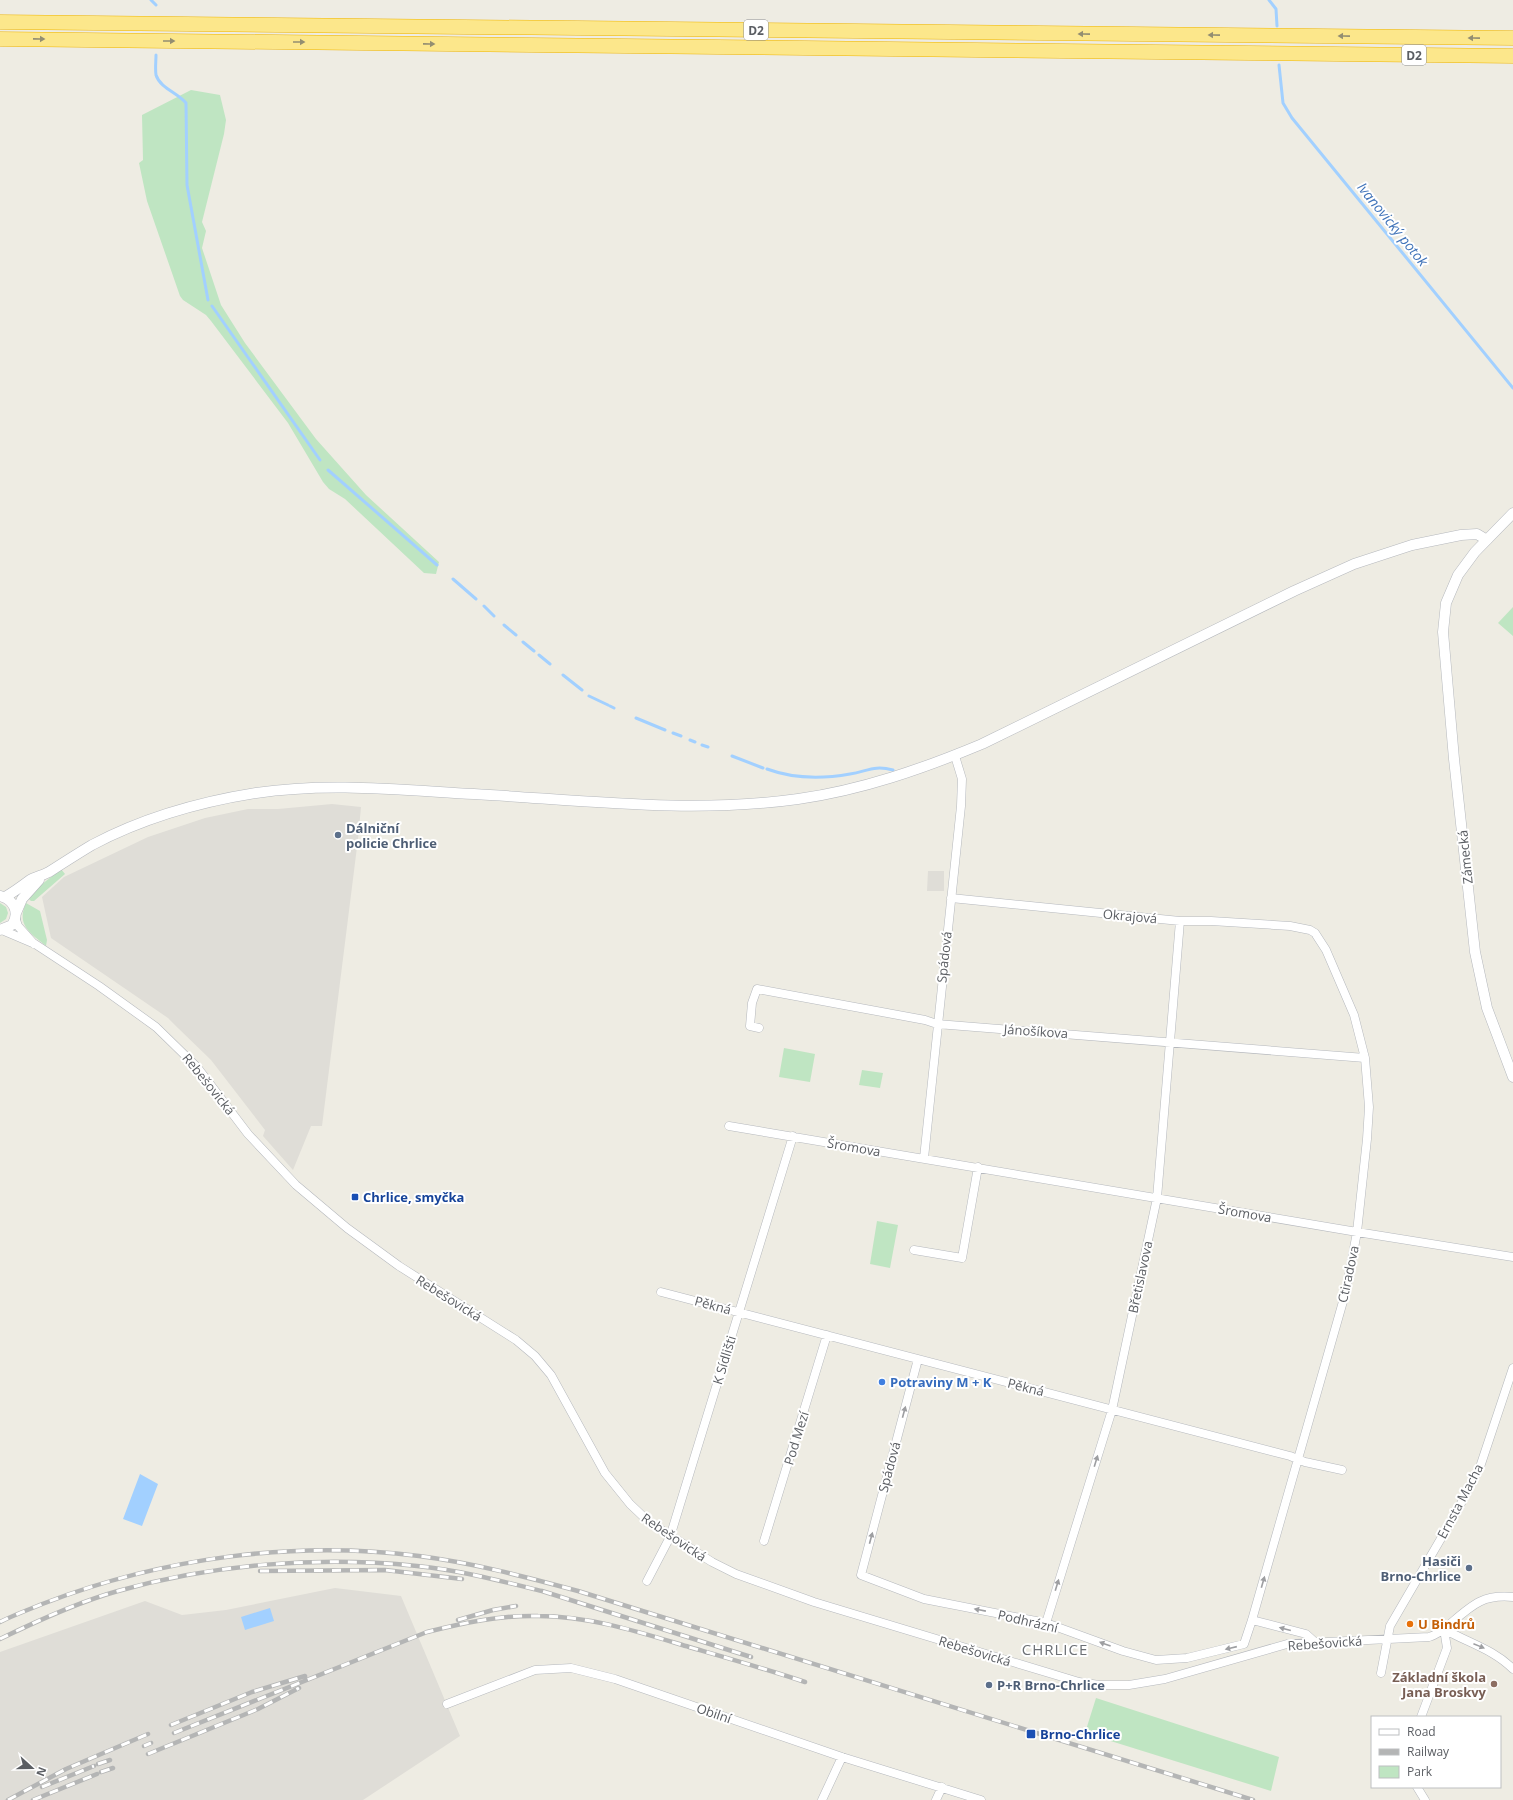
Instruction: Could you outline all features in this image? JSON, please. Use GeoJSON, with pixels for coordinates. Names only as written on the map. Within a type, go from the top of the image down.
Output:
{"type":"FeatureCollection","features":[{"type":"Feature","properties":{"kind":"highway","name":"D2"},"geometry":{"type":"LineString","coordinates":[[0,22],[1513,38]]}},
{"type":"Feature","properties":{"kind":"highway","name":"D2"},"geometry":{"type":"LineString","coordinates":[[0,39],[1513,56]]}},
{"type":"Feature","properties":{"kind":"street","name":"Zámecká"},"geometry":{"type":"LineString","coordinates":[[1513,513],[1464,565],[1453,585],[1444,610],[1443,632],[1454,759],[1476,952],[1488,1008],[1513,1077]]}},
{"type":"Feature","properties":{"kind":"street"},"geometry":{"type":"LineString","coordinates":[[16,915],[13,904],[2,896],[45,874],[94,844],[138,824],[207,803],[257,793],[284,790],[345,788],[642,804],[730,805],[797,799],[852,789],[929,766],[1010,732],[1294,591],[1354,564],[1412,545],[1461,535],[1477,534],[1487,540]]}},
{"type":"Feature","properties":{"kind":"street","name":"Spádová"},"geometry":{"type":"LineString","coordinates":[[924,1158],[962,785],[955,756]]}},
{"type":"Feature","properties":{"kind":"street"},"geometry":{"type":"LineString","coordinates":[[1,930],[12,924],[22,899],[45,874]]}},
{"type":"Feature","properties":{"kind":"street","name":"Okrajová"},"geometry":{"type":"LineString","coordinates":[[951,898],[1180,921],[1211,921],[1290,926],[1310,930]]}},
{"type":"Feature","properties":{"kind":"street","name":"Rebešovická"},"geometry":{"type":"LineString","coordinates":[[16,915],[18,926],[34,944]]}},
{"type":"Feature","properties":{"kind":"street","name":"Břetislavova"},"geometry":{"type":"LineString","coordinates":[[1046,1623],[1112,1410],[1157,1198],[1180,921]]}},
{"type":"Feature","properties":{"kind":"street","name":"Rebešovická"},"geometry":{"type":"LineString","coordinates":[[1,930],[34,944],[143,1016],[171,1040],[197,1067],[248,1134],[296,1184],[347,1228],[399,1266],[516,1340],[535,1356],[551,1375],[584,1437],[617,1489],[639,1513],[670,1537],[712,1562],[736,1574],[814,1602],[1079,1682],[1112,1685],[1145,1682],[1184,1674],[1277,1646],[1315,1642],[1429,1636],[1444,1629],[1477,1601],[1490,1597],[1513,1597]]}},
{"type":"Feature","properties":{"kind":"street","name":"Ctiradova"},"geometry":{"type":"LineString","coordinates":[[1252,1620],[1346,1291],[1357,1232],[1369,1120],[1365,1058],[1354,1015],[1332,962],[1320,938],[1310,930]]}},
{"type":"Feature","properties":{"kind":"street","name":"Jánošíkova"},"geometry":{"type":"LineString","coordinates":[[759,1028],[750,1026],[752,1003],[757,989],[925,1020],[937,1024],[1365,1058]]}},
{"type":"Feature","properties":{"kind":"street","name":"Šromova"},"geometry":{"type":"LineString","coordinates":[[729,1126],[1357,1232],[1513,1256]]}},
{"type":"Feature","properties":{"kind":"street","name":"K Sídlišti"},"geometry":{"type":"LineString","coordinates":[[647,1581],[670,1537],[793,1136]]}},
{"type":"Feature","properties":{"kind":"street"},"geometry":{"type":"LineString","coordinates":[[914,1250],[962,1258],[978,1167]]}},
{"type":"Feature","properties":{"kind":"street","name":"Pěkná"},"geometry":{"type":"LineString","coordinates":[[662,1292],[1305,1462],[1342,1470]]}},
{"type":"Feature","properties":{"kind":"street","name":"Pod Mezí"},"geometry":{"type":"LineString","coordinates":[[764,1541],[827,1335]]}},
{"type":"Feature","properties":{"kind":"street","name":"Spádová"},"geometry":{"type":"LineString","coordinates":[[861,1575],[918,1360]]}},
{"type":"Feature","properties":{"kind":"street","name":"Ernsta Macha"},"geometry":{"type":"LineString","coordinates":[[1381,1673],[1390,1626],[1395,1615],[1457,1511],[1480,1467],[1513,1368]]}},
{"type":"Feature","properties":{"kind":"street","name":"Podhrázní"},"geometry":{"type":"LineString","coordinates":[[861,1575],[924,1599],[1046,1623],[1123,1651],[1156,1660],[1187,1658],[1244,1644],[1252,1620]]}},
{"type":"Feature","properties":{"kind":"street"},"geometry":{"type":"LineString","coordinates":[[1252,1620],[1306,1634],[1315,1642]]}},
{"type":"Feature","properties":{"kind":"street"},"geometry":{"type":"LineString","coordinates":[[1444,1629],[1496,1654],[1513,1669]]}},
{"type":"Feature","properties":{"kind":"street"},"geometry":{"type":"LineString","coordinates":[[1421,1716],[1447,1648],[1444,1629]]}},
{"type":"Feature","properties":{"kind":"street","name":"Obilní"},"geometry":{"type":"LineString","coordinates":[[447,1704],[535,1670],[570,1668],[615,1679],[842,1757],[981,1800]]}},
{"type":"Feature","properties":{"kind":"street"},"geometry":{"type":"LineString","coordinates":[[822,1800],[842,1757]]}},
{"type":"Feature","properties":{"kind":"street"},"geometry":{"type":"LineString","coordinates":[[936,1800],[942,1787]]}},
{"type":"Feature","properties":{"kind":"street"},"geometry":{"type":"LineString","coordinates":[[1418,1788],[1425,1800]]}},
{"type":"Feature","properties":{"kind":"shaded area"},"geometry":{"type":"Polygon","coordinates":[[[332,804],[361,807],[358,839],[322,1126],[311,1126],[293,1170],[263,1136],[265,1130],[211,1060],[168,1018],[51,938],[42,897],[64,877],[148,837],[205,818],[248,809],[278,809],[332,804]]]}},
{"type":"Feature","properties":{"kind":"shaded area"},"geometry":{"type":"Polygon","coordinates":[[[928,871],[944,871],[944,891],[927,891],[928,871]]]}},
{"type":"Feature","properties":{"kind":"shaded area"},"geometry":{"type":"Polygon","coordinates":[[[335,1588],[401,1596],[460,1736],[363,1800],[0,1800],[0,1652],[145,1601],[182,1615],[226,1610],[335,1588]]]}},
{"type":"Feature","properties":{"kind":"green space"},"geometry":{"type":"Polygon","coordinates":[[[191,90],[220,95],[226,120],[224,134],[202,222],[206,231],[202,248],[221,305],[245,343],[316,439],[366,495],[439,562],[436,574],[424,573],[345,499],[329,489],[323,482],[288,423],[211,321],[206,315],[183,300],[180,296],[147,201],[139,163],[143,160],[142,115],[191,90]]]}},
{"type":"Feature","properties":{"kind":"green space"},"geometry":{"type":"Polygon","coordinates":[[[1513,607],[1513,636],[1498,623],[1513,607]]]}},
{"type":"Feature","properties":{"kind":"green space"},"geometry":{"type":"Polygon","coordinates":[[[61,869],[65,874],[34,901],[31,901],[28,898],[31,893],[61,869]]]}},
{"type":"Feature","properties":{"kind":"green space"},"geometry":{"type":"Polygon","coordinates":[[[0,903],[6,907],[8,913],[6,919],[0,923],[0,903]]]}},
{"type":"Feature","properties":{"kind":"green space"},"geometry":{"type":"Polygon","coordinates":[[[26,903],[40,911],[47,940],[46,946],[26,928],[23,911],[26,903]]]}},
{"type":"Feature","properties":{"kind":"green space"},"geometry":{"type":"Polygon","coordinates":[[[784,1048],[815,1054],[810,1082],[779,1077],[784,1048]]]}},
{"type":"Feature","properties":{"kind":"green space"},"geometry":{"type":"Polygon","coordinates":[[[862,1070],[883,1073],[880,1088],[859,1085],[862,1070]]]}},
{"type":"Feature","properties":{"kind":"green space"},"geometry":{"type":"Polygon","coordinates":[[[877,1221],[898,1225],[890,1268],[870,1264],[877,1221]]]}},
{"type":"Feature","properties":{"kind":"green space"},"geometry":{"type":"Polygon","coordinates":[[[1096,1698],[1279,1757],[1271,1791],[1085,1733],[1096,1698]]]}},
{"type":"Feature","properties":{"kind":"water"},"geometry":{"type":"Polygon","coordinates":[[[140,1474],[158,1484],[142,1526],[123,1519],[140,1474]]]}},
{"type":"Feature","properties":{"kind":"water"},"geometry":{"type":"Polygon","coordinates":[[[270,1608],[274,1621],[245,1630],[241,1617],[270,1608]]]}},
{"type":"Feature","properties":{"kind":"waterway"},"geometry":{"type":"LineString","coordinates":[[151,0],[156,5]]}},
{"type":"Feature","properties":{"kind":"waterway","name":"Ivanovický potok"},"geometry":{"type":"LineString","coordinates":[[1269,0],[1276,9],[1277,26]]}},
{"type":"Feature","properties":{"kind":"waterway"},"geometry":{"type":"LineString","coordinates":[[156,55],[156,75],[158,80],[186,103],[187,185],[208,300]]}},
{"type":"Feature","properties":{"kind":"waterway","name":"Ivanovický potok"},"geometry":{"type":"LineString","coordinates":[[1279,65],[1283,103],[1292,118],[1513,388]]}},
{"type":"Feature","properties":{"kind":"waterway"},"geometry":{"type":"LineString","coordinates":[[212,306],[320,460]]}},
{"type":"Feature","properties":{"kind":"waterway"},"geometry":{"type":"LineString","coordinates":[[328,470],[437,565]]}},
{"type":"Feature","properties":{"kind":"waterway"},"geometry":{"type":"LineString","coordinates":[[453,579],[476,599]]}},
{"type":"Feature","properties":{"kind":"waterway"},"geometry":{"type":"LineString","coordinates":[[484,606],[494,616]]}},
{"type":"Feature","properties":{"kind":"waterway"},"geometry":{"type":"LineString","coordinates":[[504,625],[516,635]]}},
{"type":"Feature","properties":{"kind":"waterway"},"geometry":{"type":"LineString","coordinates":[[523,642],[534,651]]}},
{"type":"Feature","properties":{"kind":"waterway"},"geometry":{"type":"LineString","coordinates":[[539,655],[550,664]]}},
{"type":"Feature","properties":{"kind":"waterway"},"geometry":{"type":"LineString","coordinates":[[563,675],[582,690]]}},
{"type":"Feature","properties":{"kind":"waterway"},"geometry":{"type":"LineString","coordinates":[[589,696],[608,705]]}},
{"type":"Feature","properties":{"kind":"waterway"},"geometry":{"type":"LineString","coordinates":[[610,706],[614,708]]}},
{"type":"Feature","properties":{"kind":"waterway"},"geometry":{"type":"LineString","coordinates":[[636,718],[665,730]]}},
{"type":"Feature","properties":{"kind":"waterway"},"geometry":{"type":"LineString","coordinates":[[673,733],[681,736]]}},
{"type":"Feature","properties":{"kind":"waterway"},"geometry":{"type":"LineString","coordinates":[[690,740],[695,742]]}},
{"type":"Feature","properties":{"kind":"waterway"},"geometry":{"type":"LineString","coordinates":[[702,745],[708,747]]}},
{"type":"Feature","properties":{"kind":"waterway"},"geometry":{"type":"LineString","coordinates":[[732,756],[763,768]]}},
{"type":"Feature","properties":{"kind":"waterway"},"geometry":{"type":"LineString","coordinates":[[767,769],[787,775],[808,777],[829,777],[876,768],[893,770]]}},
{"type":"Feature","properties":{"kind":"railway"},"geometry":{"type":"LineString","coordinates":[[0,1622],[16,1614],[90,1587],[135,1574],[182,1564],[277,1552],[324,1550],[419,1556],[480,1566],[578,1591],[1253,1800]]}},
{"type":"Feature","properties":{"kind":"railway"},"geometry":{"type":"LineString","coordinates":[[0,1639],[73,1606],[103,1595],[154,1582],[191,1574],[266,1565],[304,1562],[342,1562],[417,1566],[464,1573],[496,1580],[542,1591],[751,1657]]}},
{"type":"Feature","properties":{"kind":"railway"},"geometry":{"type":"LineString","coordinates":[[260,1571],[385,1570],[462,1579]]}},
{"type":"Feature","properties":{"kind":"railway"},"geometry":{"type":"LineString","coordinates":[[458,1620],[493,1610],[516,1606]]}},
{"type":"Feature","properties":{"kind":"railway"},"geometry":{"type":"LineString","coordinates":[[174,1733],[427,1632],[496,1618],[538,1616],[595,1622],[652,1636],[805,1682]]}},
{"type":"Feature","properties":{"kind":"railway"},"geometry":{"type":"LineString","coordinates":[[171,1725],[252,1692],[305,1676]]}},
{"type":"Feature","properties":{"kind":"railway"},"geometry":{"type":"LineString","coordinates":[[148,1754],[258,1709],[299,1688]]}},
{"type":"Feature","properties":{"kind":"railway"},"geometry":{"type":"LineString","coordinates":[[8,1800],[66,1769],[148,1734]]}},
{"type":"Feature","properties":{"kind":"railway"},"geometry":{"type":"LineString","coordinates":[[144,1746],[151,1743]]}},
{"type":"Feature","properties":{"kind":"railway"},"geometry":{"type":"LineString","coordinates":[[98,1764],[110,1760]]}},
{"type":"Feature","properties":{"kind":"railway"},"geometry":{"type":"LineString","coordinates":[[42,1787],[94,1766]]}},
{"type":"Feature","properties":{"kind":"railway"},"geometry":{"type":"LineString","coordinates":[[101,1772],[113,1768]]}},
{"type":"Feature","properties":{"kind":"railway"},"geometry":{"type":"LineString","coordinates":[[33,1800],[97,1774]]}},
{"type":"Feature","properties":{"kind":"place","name":"Dálniční policie Chrlice"},"geometry":{"type":"Point","coordinates":[338,835]}},
{"type":"Feature","properties":{"kind":"place","name":"Chrlice, smyčka"},"geometry":{"type":"Point","coordinates":[355,1197]}},
{"type":"Feature","properties":{"kind":"place","name":"Potraviny M + K"},"geometry":{"type":"Point","coordinates":[882,1382]}},
{"type":"Feature","properties":{"kind":"place","name":"Hasiči Brno-Chrlice"},"geometry":{"type":"Point","coordinates":[1469,1568]}},
{"type":"Feature","properties":{"kind":"place","name":"U Bindrů"},"geometry":{"type":"Point","coordinates":[1410,1624]}},
{"type":"Feature","properties":{"kind":"place","name":"Základní škola Jana Broskvy"},"geometry":{"type":"Point","coordinates":[1494,1684]}},
{"type":"Feature","properties":{"kind":"place","name":"P+R Brno-Chrlice"},"geometry":{"type":"Point","coordinates":[989,1685]}},
{"type":"Feature","properties":{"kind":"place","name":"Brno-Chrlice"},"geometry":{"type":"Point","coordinates":[1031,1734]}},
{"type":"Feature","properties":{"kind":"district","name":"CHRLICE"},"geometry":{"type":"Point","coordinates":[1055,1649]}}]}
